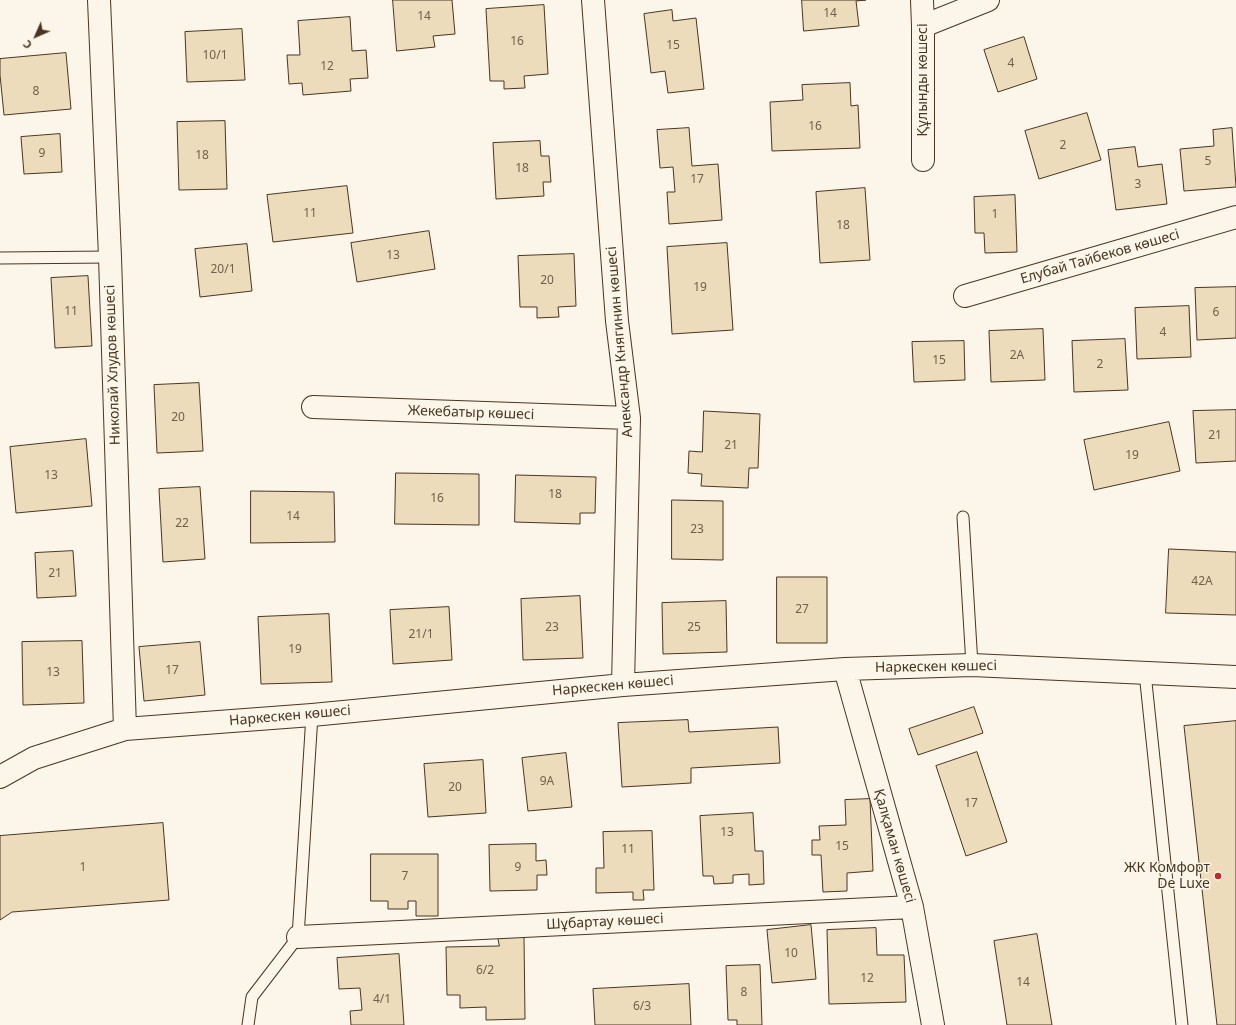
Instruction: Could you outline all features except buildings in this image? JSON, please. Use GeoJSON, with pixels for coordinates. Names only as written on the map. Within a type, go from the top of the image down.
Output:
{"type":"FeatureCollection","features":[{"type":"Feature","properties":{"kind":"street","name":"Николай Хлудов көшесі"},"geometry":{"type":"LineString","coordinates":[[99,0],[110,257],[125,730]]}},
{"type":"Feature","properties":{"kind":"street","name":"Александр Княгинин көшесі"},"geometry":{"type":"LineString","coordinates":[[594,0],[617,321],[629,418],[623,684]]}},
{"type":"Feature","properties":{"kind":"street","name":"Құлынды көшесі"},"geometry":{"type":"LineString","coordinates":[[922,0],[923,160]]}},
{"type":"Feature","properties":{"kind":"street"},"geometry":{"type":"LineString","coordinates":[[923,26],[988,0]]}},
{"type":"Feature","properties":{"kind":"street","name":"Елубай Тайбеков көшесі"},"geometry":{"type":"LineString","coordinates":[[965,296],[1236,217]]}},
{"type":"Feature","properties":{"kind":"street","name":"Жекебатыр көшесі"},"geometry":{"type":"LineString","coordinates":[[313,407],[629,418]]}},
{"type":"Feature","properties":{"kind":"street","name":"Наркескен көшесі"},"geometry":{"type":"LineString","coordinates":[[0,778],[34,758],[125,730],[312,715],[623,684],[845,669],[972,665],[1236,677]]}},
{"type":"Feature","properties":{"kind":"street","name":"Қалқаман көшесі"},"geometry":{"type":"LineString","coordinates":[[845,669],[912,907],[932,1025]]}},
{"type":"Feature","properties":{"kind":"street","name":"Шұбартау көшесі"},"geometry":{"type":"LineString","coordinates":[[298,937],[912,907]]}},
{"type":"Feature","properties":{"kind":"lane"},"geometry":{"type":"LineString","coordinates":[[0,258],[110,257]]}},
{"type":"Feature","properties":{"kind":"lane"},"geometry":{"type":"LineString","coordinates":[[963,517],[972,665]]}},
{"type":"Feature","properties":{"kind":"lane"},"geometry":{"type":"LineString","coordinates":[[1145,673],[1182,1025]]}},
{"type":"Feature","properties":{"kind":"lane"},"geometry":{"type":"LineString","coordinates":[[248,1025],[252,997],[298,937],[312,715]]}},
{"type":"Feature","properties":{"kind":"place","name":"ЖК Комфорт De Luxe"},"geometry":{"type":"Point","coordinates":[1218,876]}}]}
